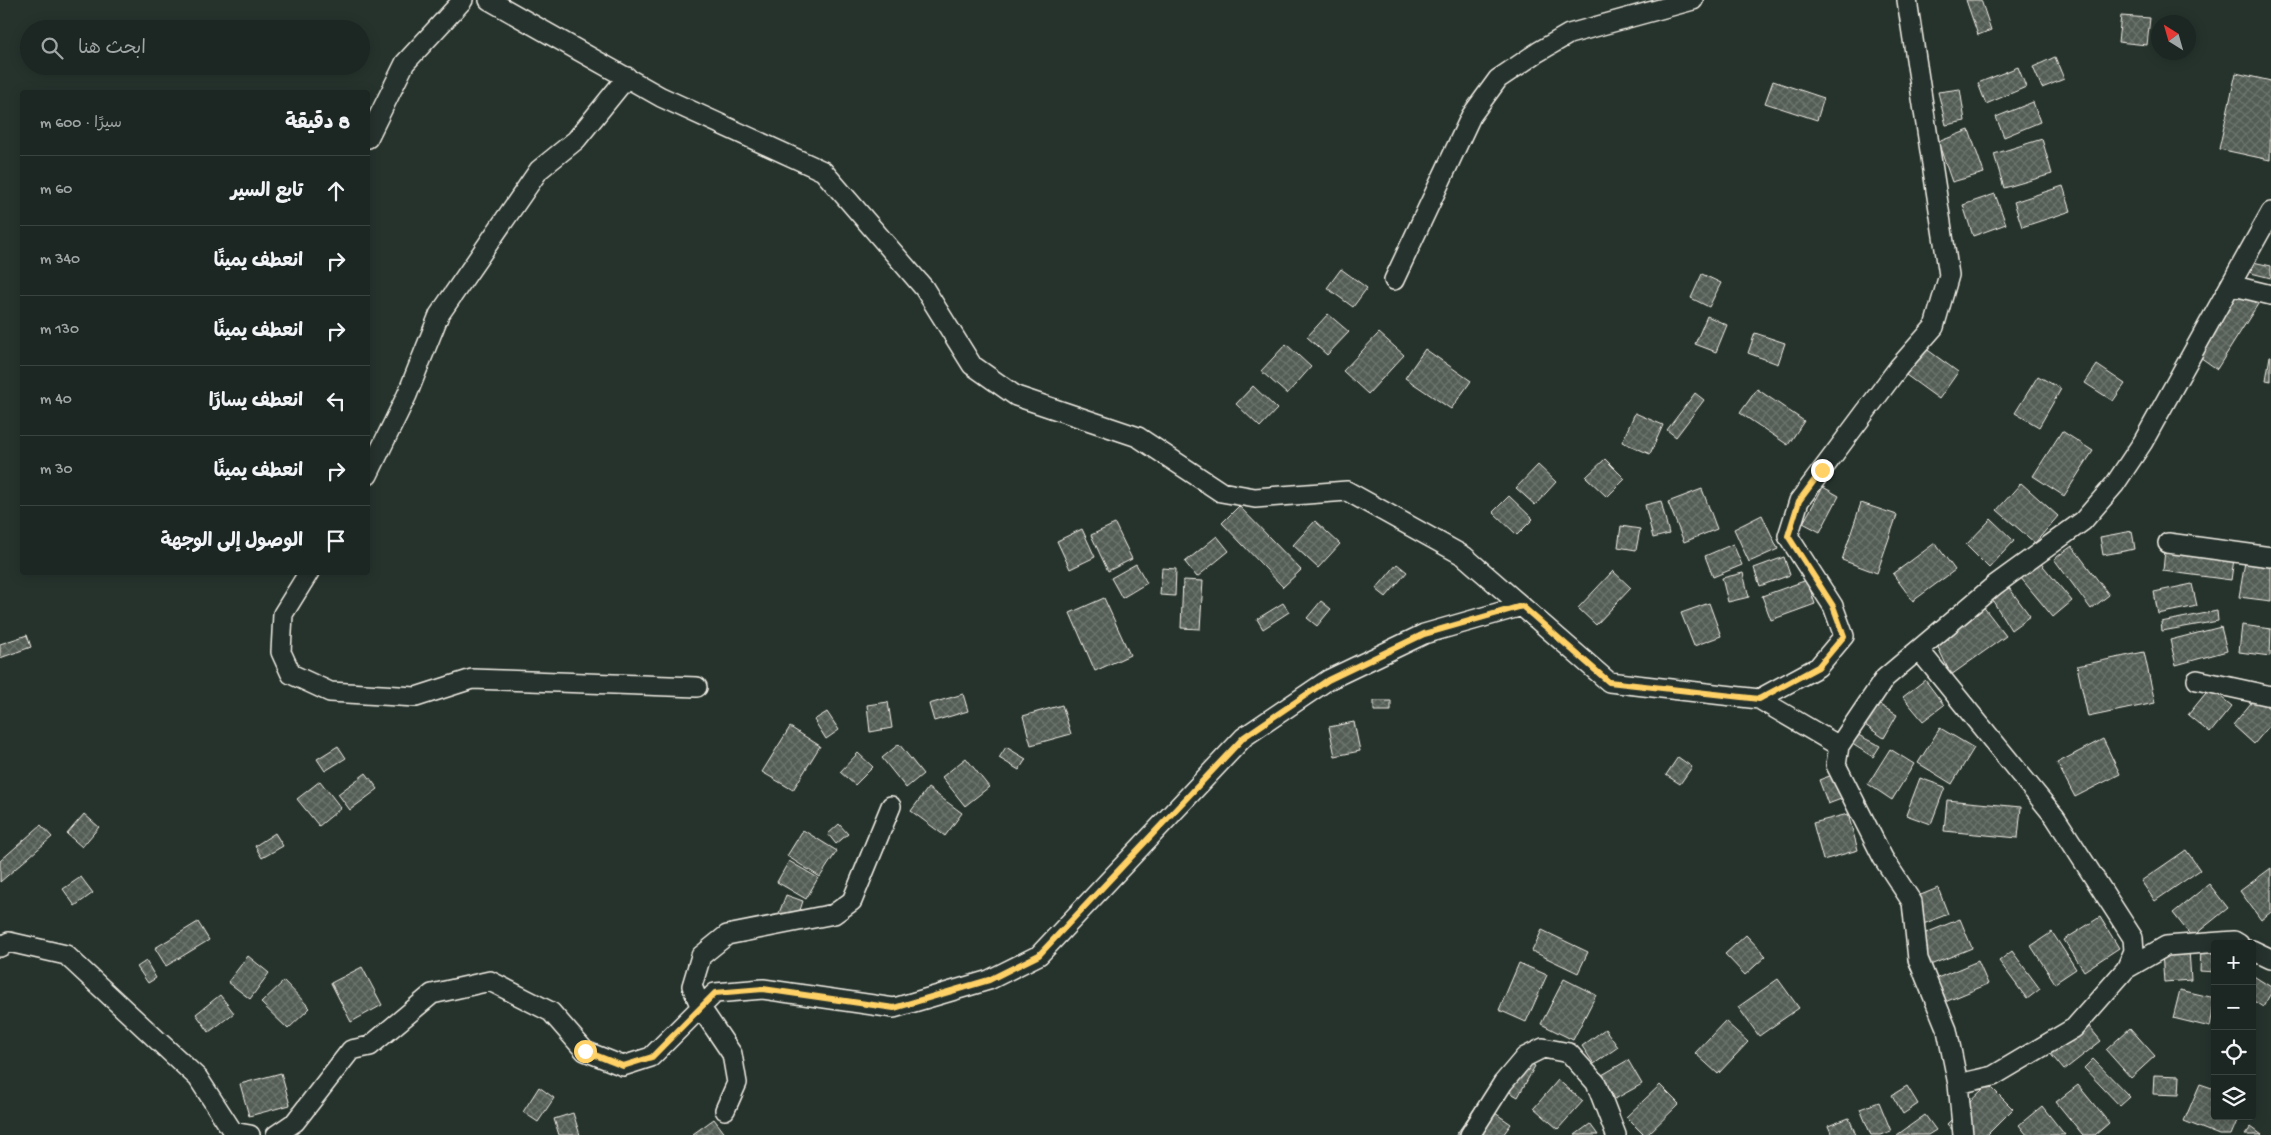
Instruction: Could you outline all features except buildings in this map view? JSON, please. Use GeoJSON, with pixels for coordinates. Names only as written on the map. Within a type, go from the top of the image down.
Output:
{"type":"FeatureCollection","features":[{"type":"Feature","properties":{"kind":"street"},"geometry":{"type":"LineString","coordinates":[[370,134],[405,63],[463,0]]}},
{"type":"Feature","properties":{"kind":"street"},"geometry":{"type":"LineString","coordinates":[[489,0],[662,97],[823,171],[924,288],[972,365],[1016,396],[1138,437],[1220,492],[1255,498],[1347,491],[1464,556],[1609,682],[1759,699],[1839,746]]}},
{"type":"Feature","properties":{"kind":"street"},"geometry":{"type":"LineString","coordinates":[[1394,280],[1471,116],[1498,79],[1569,34],[1693,0]]}},
{"type":"Feature","properties":{"kind":"street"},"geometry":{"type":"LineString","coordinates":[[1759,699],[1818,667],[1844,636],[1833,606],[1788,536],[1799,501],[1899,368],[1934,327],[1950,275],[1907,0]]}},
{"type":"Feature","properties":{"kind":"street"},"geometry":{"type":"LineString","coordinates":[[370,471],[407,395],[438,315],[539,170],[576,140],[626,77]]}},
{"type":"Feature","properties":{"kind":"street"},"geometry":{"type":"LineString","coordinates":[[1963,1135],[1958,1084],[1946,1030],[1918,959],[1912,902],[1884,858],[1836,765],[1839,746],[1885,678],[1995,585],[2083,521],[2115,484],[2143,442],[2271,212]]}},
{"type":"Feature","properties":{"kind":"street"},"geometry":{"type":"LineString","coordinates":[[2230,285],[2271,295]]}},
{"type":"Feature","properties":{"kind":"street"},"geometry":{"type":"LineString","coordinates":[[2168,543],[2271,557]]}},
{"type":"Feature","properties":{"kind":"street"},"geometry":{"type":"LineString","coordinates":[[307,575],[283,614],[281,652],[291,674],[330,692],[416,697],[472,679],[697,687]]}},
{"type":"Feature","properties":{"kind":"street"},"geometry":{"type":"LineString","coordinates":[[276,1135],[296,1122],[351,1050],[370,1046],[432,994],[490,981],[551,1012],[585,1051],[623,1066],[652,1057],[715,993],[763,989],[894,1008],[989,980],[1039,955],[1244,737],[1328,680],[1424,634],[1522,606]]}},
{"type":"Feature","properties":{"kind":"street"},"geometry":{"type":"LineString","coordinates":[[1919,650],[2055,817],[2133,938],[2134,951],[2126,969],[2074,1028],[1992,1076],[1958,1084]]}},
{"type":"Feature","properties":{"kind":"street"},"geometry":{"type":"LineString","coordinates":[[2197,680],[2271,696]]}},
{"type":"Feature","properties":{"kind":"street"},"geometry":{"type":"LineString","coordinates":[[725,1110],[737,1084],[732,1054],[701,1008],[692,986],[701,956],[728,936],[834,914],[852,901],[891,806]]}},
{"type":"Feature","properties":{"kind":"street"},"geometry":{"type":"LineString","coordinates":[[0,947],[9,942],[66,955],[198,1078],[233,1132],[250,1135]]}},
{"type":"Feature","properties":{"kind":"street"},"geometry":{"type":"LineString","coordinates":[[2126,969],[2166,946],[2211,943]]}},
{"type":"Feature","properties":{"kind":"street"},"geometry":{"type":"LineString","coordinates":[[2256,952],[2271,958]]}},
{"type":"Feature","properties":{"kind":"street"},"geometry":{"type":"LineString","coordinates":[[1470,1135],[1502,1083],[1526,1057],[1543,1048],[1569,1053],[1596,1082],[1616,1135]]}},
{"type":"Feature","properties":{"kind":"route"},"geometry":{"type":"LineString","coordinates":[[585,1051],[623,1066],[652,1057],[715,993],[763,989],[894,1008],[989,980],[1039,955],[1244,737],[1328,680],[1424,634],[1522,606],[1609,682],[1759,699],[1818,667],[1844,636],[1833,606],[1788,536],[1799,501],[1822,470]]}}]}
